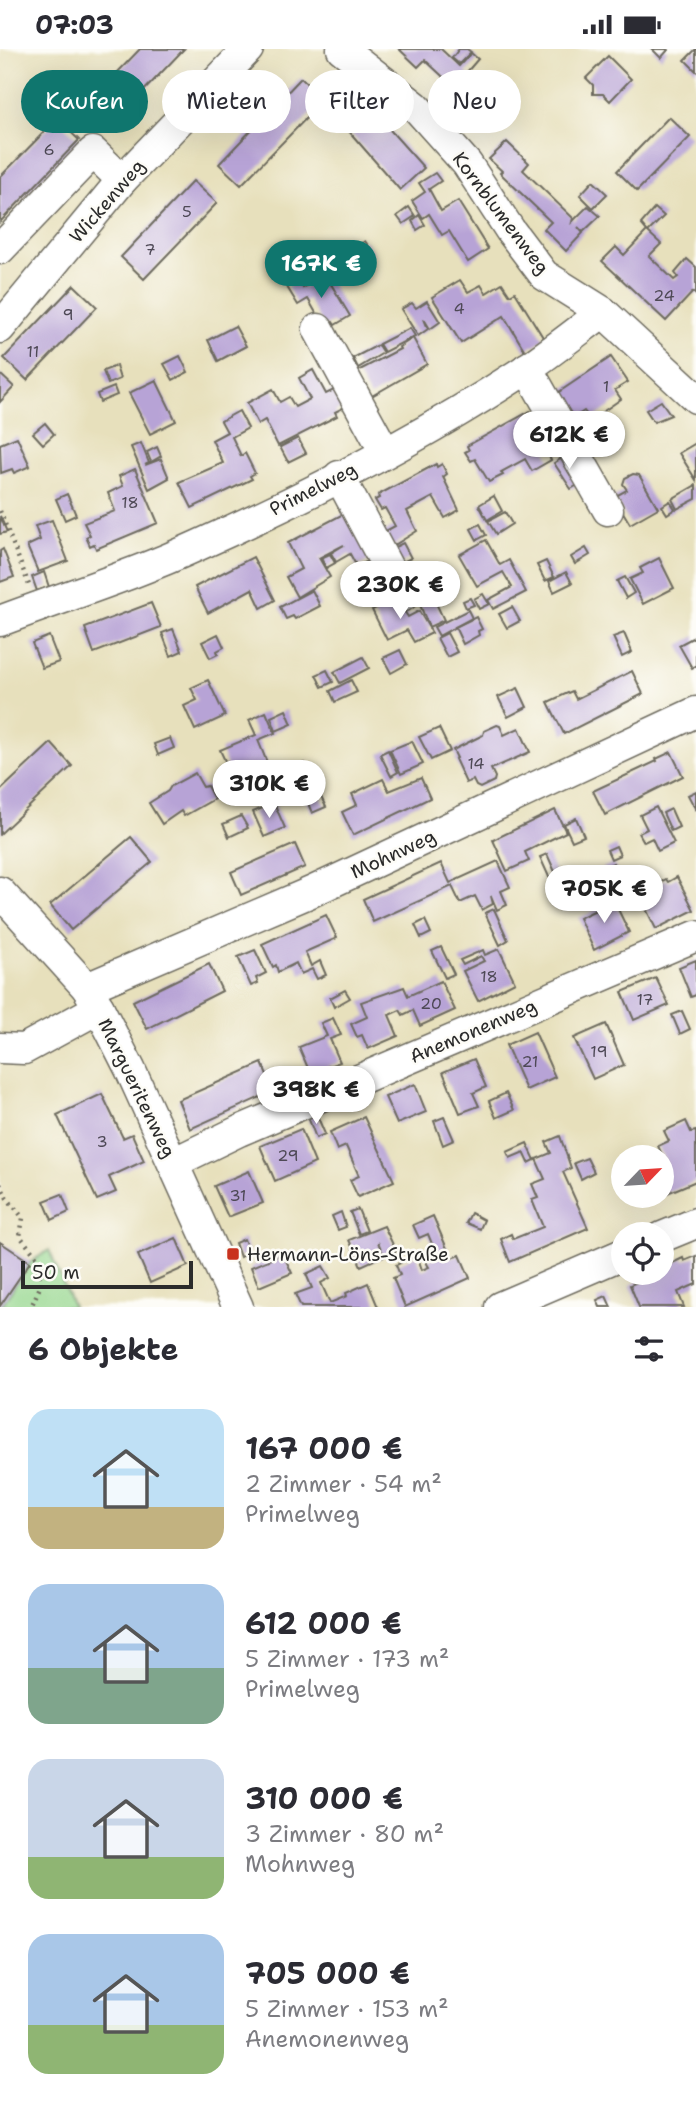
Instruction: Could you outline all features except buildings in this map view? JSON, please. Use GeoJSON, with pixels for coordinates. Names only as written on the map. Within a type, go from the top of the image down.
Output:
{"type":"FeatureCollection","features":[{"type":"Feature","properties":{"kind":"street","name":"Wickenweg"},"geometry":{"type":"LineString","coordinates":[[0,328],[122,180],[248,49]]}},
{"type":"Feature","properties":{"kind":"street","name":"Kornblumenweg"},"geometry":{"type":"LineString","coordinates":[[342,49],[415,106],[467,164],[510,230],[544,275],[603,312],[696,398]]}},
{"type":"Feature","properties":{"kind":"street"},"geometry":{"type":"LineString","coordinates":[[0,249],[93,152],[122,180]]}},
{"type":"Feature","properties":{"kind":"street","name":"Primelweg"},"geometry":{"type":"LineString","coordinates":[[0,621],[198,545],[339,476],[438,423],[527,368],[603,312]]}},
{"type":"Feature","properties":{"kind":"street"},"geometry":{"type":"LineString","coordinates":[[318,329],[385,452]]}},
{"type":"Feature","properties":{"kind":"street"},"geometry":{"type":"LineString","coordinates":[[527,368],[608,510]]}},
{"type":"Feature","properties":{"kind":"street"},"geometry":{"type":"LineString","coordinates":[[339,476],[403,596]]}},
{"type":"Feature","properties":{"kind":"street","name":"Mohnweg"},"geometry":{"type":"LineString","coordinates":[[0,1048],[24,1049],[93,998],[311,892],[696,712]]}},
{"type":"Feature","properties":{"kind":"street","name":"Margueritenweg"},"geometry":{"type":"LineString","coordinates":[[0,892],[93,998],[173,1163],[238,1307]]}},
{"type":"Feature","properties":{"kind":"street","name":"Anemonenweg"},"geometry":{"type":"LineString","coordinates":[[173,1163],[239,1131],[696,936]]}},
{"type":"Feature","properties":{"kind":"street"},"geometry":{"type":"LineString","coordinates":[[674,1232],[696,1223]]}},
{"type":"Feature","properties":{"kind":"street"},"geometry":{"type":"LineString","coordinates":[[500,1307],[611,1259]]}},
{"type":"Feature","properties":{"kind":"path"},"geometry":{"type":"LineString","coordinates":[[0,511],[37,607]]}},
{"type":"Feature","properties":{"kind":"path"},"geometry":{"type":"LineString","coordinates":[[0,1184],[23,1219],[20,1236],[39,1259],[40,1287],[31,1307]]}},
{"type":"Feature","properties":{"kind":"green space"},"geometry":{"type":"Polygon","coordinates":[[[49,1250],[73,1307],[2,1305],[31,1262],[49,1250]]]}},
{"type":"Feature","properties":{"kind":"place","name":"Hermann-Löns-Straße"},"geometry":{"type":"Point","coordinates":[233,1254]}}]}
